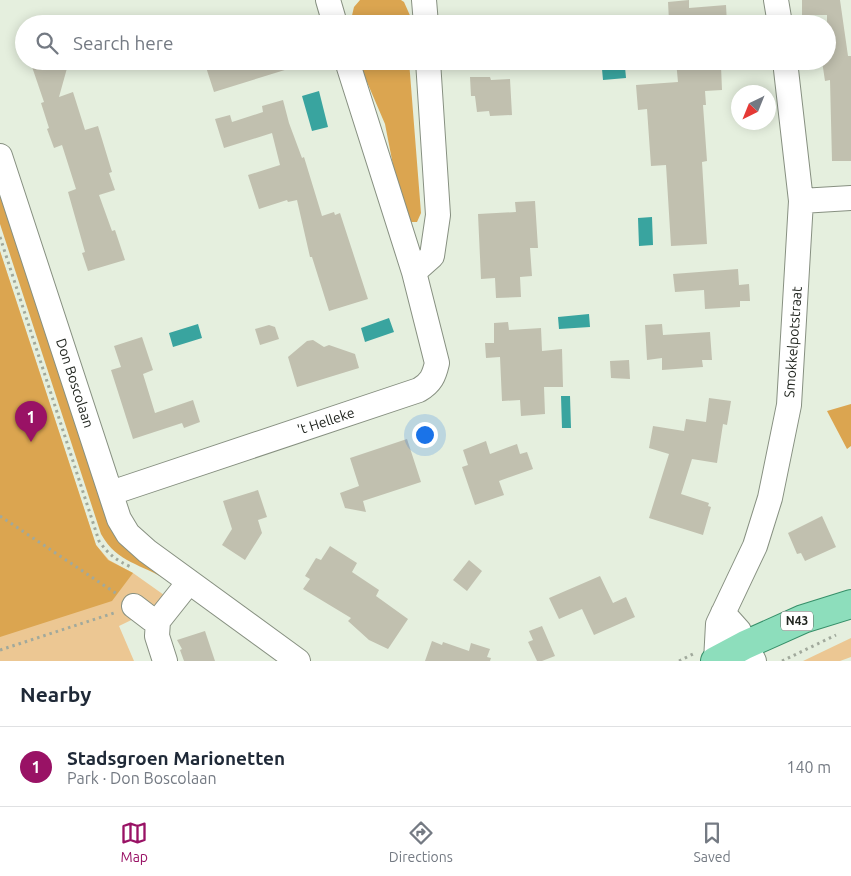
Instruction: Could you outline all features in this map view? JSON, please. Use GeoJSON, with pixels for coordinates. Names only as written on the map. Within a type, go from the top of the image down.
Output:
{"type":"FeatureCollection","features":[{"type":"Feature","properties":{"kind":"main road","name":"N43"},"geometry":{"type":"LineString","coordinates":[[716,661],[751,656],[803,619],[848,614]]}},
{"type":"Feature","properties":{"kind":"street"},"geometry":{"type":"LineString","coordinates":[[328,0],[332,15]]}},
{"type":"Feature","properties":{"kind":"street"},"geometry":{"type":"LineString","coordinates":[[424,0],[425,15]]}},
{"type":"Feature","properties":{"kind":"street"},"geometry":{"type":"LineString","coordinates":[[776,0],[778,15]]}},
{"type":"Feature","properties":{"kind":"street","name":"'t Helleke"},"geometry":{"type":"LineString","coordinates":[[111,493],[419,390],[427,385],[434,375],[437,363],[414,272],[350,70]]}},
{"type":"Feature","properties":{"kind":"street"},"geometry":{"type":"LineString","coordinates":[[414,272],[432,256],[438,215],[429,70]]}},
{"type":"Feature","properties":{"kind":"street","name":"Smokkelpotstraat"},"geometry":{"type":"LineString","coordinates":[[716,661],[717,630],[723,613],[755,546],[770,498],[789,405],[801,202],[786,70]]}},
{"type":"Feature","properties":{"kind":"street","name":"Don Boscolaan"},"geometry":{"type":"LineString","coordinates":[[0,156],[111,493],[120,519],[128,534],[189,582],[298,661]]}},
{"type":"Feature","properties":{"kind":"street"},"geometry":{"type":"LineString","coordinates":[[801,202],[851,198]]}},
{"type":"Feature","properties":{"kind":"street"},"geometry":{"type":"LineString","coordinates":[[165,661],[157,636],[158,622],[189,582]]}},
{"type":"Feature","properties":{"kind":"street"},"geometry":{"type":"LineString","coordinates":[[134,606],[151,620],[158,622]]}},
{"type":"Feature","properties":{"kind":"street"},"geometry":{"type":"LineString","coordinates":[[723,613],[739,631],[751,656]]}},
{"type":"Feature","properties":{"kind":"path"},"geometry":{"type":"LineString","coordinates":[[0,516],[134,606]]}},
{"type":"Feature","properties":{"kind":"path"},"geometry":{"type":"LineString","coordinates":[[0,650],[134,606]]}},
{"type":"Feature","properties":{"kind":"path"},"geometry":{"type":"LineString","coordinates":[[785,660],[848,614]]}},
{"type":"Feature","properties":{"kind":"shaded area"},"geometry":{"type":"Polygon","coordinates":[[[360,0],[401,0],[404,2],[410,15],[352,15],[354,7],[360,0]]]}},
{"type":"Feature","properties":{"kind":"shaded area"},"geometry":{"type":"Polygon","coordinates":[[[362,70],[410,70],[421,213],[417,222],[407,222],[401,206],[385,124],[362,70]]]}},
{"type":"Feature","properties":{"kind":"shaded area"},"geometry":{"type":"Polygon","coordinates":[[[0,189],[117,536],[170,579],[168,581],[123,557],[108,544],[101,534],[0,224],[0,189]]]}},
{"type":"Feature","properties":{"kind":"shaded area"},"geometry":{"type":"Polygon","coordinates":[[[0,251],[96,545],[109,560],[133,573],[164,595],[152,610],[119,626],[134,661],[0,661],[0,251]]]}},
{"type":"Feature","properties":{"kind":"shaded area"},"geometry":{"type":"Polygon","coordinates":[[[0,251],[96,545],[108,560],[133,573],[112,601],[0,637],[0,251]]]}},
{"type":"Feature","properties":{"kind":"shaded area"},"geometry":{"type":"Polygon","coordinates":[[[851,404],[851,446],[847,449],[827,411],[851,404]]]}},
{"type":"Feature","properties":{"kind":"shaded area"},"geometry":{"type":"Polygon","coordinates":[[[851,638],[851,657],[840,661],[803,661],[851,638]]]}},
{"type":"Feature","properties":{"kind":"water"},"geometry":{"type":"Polygon","coordinates":[[[602,70],[625,70],[626,78],[603,80],[602,70]]]}},
{"type":"Feature","properties":{"kind":"water"},"geometry":{"type":"Polygon","coordinates":[[[319,91],[328,127],[312,131],[302,96],[319,91]]]}},
{"type":"Feature","properties":{"kind":"water"},"geometry":{"type":"Polygon","coordinates":[[[652,217],[653,245],[639,246],[638,218],[652,217]]]}},
{"type":"Feature","properties":{"kind":"water"},"geometry":{"type":"Polygon","coordinates":[[[589,314],[590,327],[559,329],[558,317],[589,314]]]}},
{"type":"Feature","properties":{"kind":"water"},"geometry":{"type":"Polygon","coordinates":[[[389,318],[394,332],[365,342],[361,328],[389,318]]]}},
{"type":"Feature","properties":{"kind":"water"},"geometry":{"type":"Polygon","coordinates":[[[198,324],[202,338],[173,347],[169,333],[198,324]]]}},
{"type":"Feature","properties":{"kind":"water"},"geometry":{"type":"Polygon","coordinates":[[[561,396],[570,396],[571,428],[562,428],[561,396]]]}},
{"type":"Feature","properties":{"kind":"building"},"geometry":{"type":"Polygon","coordinates":[[[689,0],[689,8],[726,5],[727,15],[669,15],[668,2],[689,0]]]}},
{"type":"Feature","properties":{"kind":"building"},"geometry":{"type":"Polygon","coordinates":[[[802,0],[840,0],[848,56],[851,56],[851,161],[832,161],[830,80],[825,81],[823,70],[836,70],[836,15],[802,15],[802,0]]]}},
{"type":"Feature","properties":{"kind":"building"},"geometry":{"type":"Polygon","coordinates":[[[33,70],[66,70],[59,97],[73,92],[85,130],[98,126],[112,172],[109,173],[115,190],[99,195],[112,231],[115,230],[125,260],[88,271],[82,253],[85,252],[68,192],[76,189],[62,145],[54,148],[47,129],[49,128],[41,103],[44,102],[33,70]]]}},
{"type":"Feature","properties":{"kind":"building"},"geometry":{"type":"Polygon","coordinates":[[[207,70],[285,70],[214,92],[207,70]]]}},
{"type":"Feature","properties":{"kind":"building"},"geometry":{"type":"Polygon","coordinates":[[[677,70],[721,70],[722,90],[705,91],[706,105],[703,105],[707,161],[702,162],[707,244],[671,246],[666,165],[651,166],[647,109],[638,110],[636,85],[678,82],[677,70]]]}},
{"type":"Feature","properties":{"kind":"building"},"geometry":{"type":"Polygon","coordinates":[[[470,77],[490,77],[491,80],[510,79],[512,115],[490,116],[489,111],[477,112],[475,96],[471,96],[470,77]]]}},
{"type":"Feature","properties":{"kind":"building"},"geometry":{"type":"Polygon","coordinates":[[[283,100],[289,123],[302,158],[304,157],[322,216],[334,212],[335,215],[340,213],[368,299],[329,311],[312,257],[310,257],[297,200],[288,202],[287,200],[259,209],[248,175],[280,165],[272,133],[224,148],[215,119],[230,115],[232,122],[263,112],[262,106],[283,100]]]}},
{"type":"Feature","properties":{"kind":"building"},"geometry":{"type":"Polygon","coordinates":[[[535,201],[538,248],[530,248],[532,276],[520,277],[521,297],[496,298],[495,278],[481,279],[478,214],[516,212],[515,202],[535,201]]]}},
{"type":"Feature","properties":{"kind":"building"},"geometry":{"type":"Polygon","coordinates":[[[738,269],[739,285],[749,284],[750,301],[740,301],[740,307],[705,309],[704,290],[675,292],[673,274],[738,269]]]}},
{"type":"Feature","properties":{"kind":"building"},"geometry":{"type":"Polygon","coordinates":[[[508,322],[509,330],[541,328],[542,351],[562,349],[563,387],[544,387],[545,414],[521,416],[520,400],[502,401],[500,357],[486,358],[485,343],[494,343],[494,323],[508,322]]]}},
{"type":"Feature","properties":{"kind":"building"},"geometry":{"type":"Polygon","coordinates":[[[662,324],[663,335],[710,332],[712,360],[702,360],[703,367],[662,370],[662,358],[647,360],[645,325],[662,324]]]}},
{"type":"Feature","properties":{"kind":"building"},"geometry":{"type":"Polygon","coordinates":[[[269,325],[275,327],[279,339],[260,345],[255,329],[269,325]]]}},
{"type":"Feature","properties":{"kind":"building"},"geometry":{"type":"Polygon","coordinates":[[[142,337],[153,370],[143,374],[155,413],[193,400],[200,422],[184,428],[182,423],[133,439],[111,370],[121,367],[114,346],[142,337]]]}},
{"type":"Feature","properties":{"kind":"building"},"geometry":{"type":"Polygon","coordinates":[[[313,340],[324,347],[329,345],[355,354],[359,368],[297,387],[288,357],[307,341],[313,340]]]}},
{"type":"Feature","properties":{"kind":"building"},"geometry":{"type":"Polygon","coordinates":[[[629,360],[630,379],[611,378],[610,361],[629,360]]]}},
{"type":"Feature","properties":{"kind":"building"},"geometry":{"type":"Polygon","coordinates":[[[709,398],[731,401],[727,425],[723,424],[717,463],[692,459],[681,494],[709,503],[708,506],[711,507],[703,535],[649,518],[669,454],[649,448],[653,426],[684,431],[686,419],[706,422],[709,398]]]}},
{"type":"Feature","properties":{"kind":"building"},"geometry":{"type":"Polygon","coordinates":[[[407,439],[421,482],[363,501],[366,512],[345,508],[340,493],[359,486],[350,458],[407,439]]]}},
{"type":"Feature","properties":{"kind":"building"},"geometry":{"type":"Polygon","coordinates":[[[486,441],[490,454],[517,444],[520,454],[527,452],[533,469],[499,481],[504,495],[475,505],[462,467],[468,465],[463,450],[486,441]]]}},
{"type":"Feature","properties":{"kind":"building"},"geometry":{"type":"Polygon","coordinates":[[[258,490],[267,517],[258,520],[262,533],[245,560],[222,545],[232,529],[223,501],[258,490]]]}},
{"type":"Feature","properties":{"kind":"building"},"geometry":{"type":"Polygon","coordinates":[[[822,516],[836,547],[805,561],[801,553],[797,554],[788,533],[822,516]]]}},
{"type":"Feature","properties":{"kind":"building"},"geometry":{"type":"Polygon","coordinates":[[[330,546],[357,563],[352,572],[379,590],[376,596],[408,619],[388,649],[369,640],[348,621],[351,618],[303,589],[310,579],[305,576],[316,558],[321,560],[330,546]]]}},
{"type":"Feature","properties":{"kind":"building"},"geometry":{"type":"Polygon","coordinates":[[[469,560],[482,571],[467,591],[453,580],[469,560]]]}},
{"type":"Feature","properties":{"kind":"building"},"geometry":{"type":"Polygon","coordinates":[[[600,576],[613,603],[626,597],[635,617],[594,635],[582,609],[559,619],[549,598],[600,576]]]}},
{"type":"Feature","properties":{"kind":"building"},"geometry":{"type":"Polygon","coordinates":[[[542,626],[555,656],[537,661],[528,642],[533,640],[529,631],[542,626]]]}},
{"type":"Feature","properties":{"kind":"building"},"geometry":{"type":"Polygon","coordinates":[[[205,631],[215,661],[184,661],[180,650],[182,649],[177,640],[205,631]]]}},
{"type":"Feature","properties":{"kind":"building"},"geometry":{"type":"Polygon","coordinates":[[[432,641],[442,645],[443,642],[469,651],[471,643],[490,649],[487,657],[491,658],[490,661],[425,661],[432,641]]]}},
{"type":"Feature","properties":{"kind":"place","name":"Stadsgroen Marionetten"},"geometry":{"type":"Point","coordinates":[31,442]}}]}
